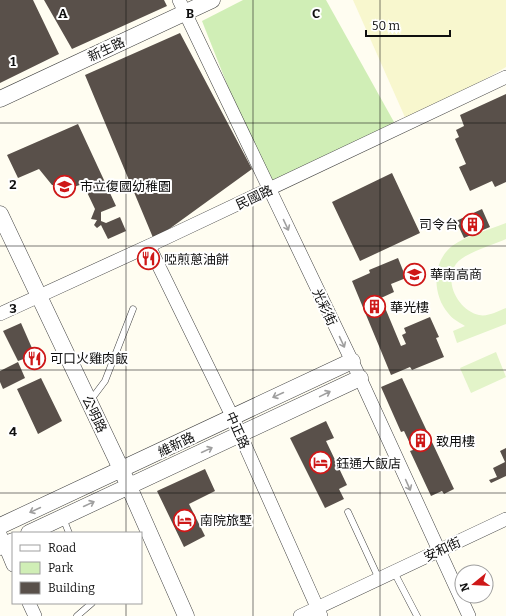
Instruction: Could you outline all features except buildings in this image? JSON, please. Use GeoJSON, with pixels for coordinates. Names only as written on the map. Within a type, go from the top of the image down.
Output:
{"type":"FeatureCollection","features":[{"type":"Feature","properties":{"kind":"street","name":"新生路"},"geometry":{"type":"LineString","coordinates":[[0,99],[182,6],[212,0]]}},
{"type":"Feature","properties":{"kind":"street","name":"光彩街"},"geometry":{"type":"LineString","coordinates":[[182,6],[360,378],[469,616]]}},
{"type":"Feature","properties":{"kind":"street","name":"民國路"},"geometry":{"type":"LineString","coordinates":[[0,314],[269,190],[506,77]]}},
{"type":"Feature","properties":{"kind":"street","name":"公明路"},"geometry":{"type":"LineString","coordinates":[[0,214],[8,237],[39,295],[129,486],[186,616]]}},
{"type":"Feature","properties":{"kind":"street","name":"中正路"},"geometry":{"type":"LineString","coordinates":[[149,246],[232,416],[319,612]]}},
{"type":"Feature","properties":{"kind":"street","name":"維新路"},"geometry":{"type":"LineString","coordinates":[[0,526],[122,471],[232,416],[352,361]]}},
{"type":"Feature","properties":{"kind":"street","name":"維新路"},"geometry":{"type":"LineString","coordinates":[[31,532],[62,516],[360,378]]}},
{"type":"Feature","properties":{"kind":"street","name":"安和街"},"geometry":{"type":"LineString","coordinates":[[300,616],[319,612],[378,579],[506,519]]}},
{"type":"Feature","properties":{"kind":"street"},"geometry":{"type":"LineString","coordinates":[[4,542],[12,562]]}},
{"type":"Feature","properties":{"kind":"street"},"geometry":{"type":"LineString","coordinates":[[29,604],[35,616]]}},
{"type":"Feature","properties":{"kind":"lane"},"geometry":{"type":"LineString","coordinates":[[89,402],[105,381],[133,309]]}},
{"type":"Feature","properties":{"kind":"lane"},"geometry":{"type":"LineString","coordinates":[[348,512],[378,579]]}},
{"type":"Feature","properties":{"kind":"lane"},"geometry":{"type":"LineString","coordinates":[[62,516],[69,532]]}},
{"type":"Feature","properties":{"kind":"lane"},"geometry":{"type":"LineString","coordinates":[[394,572],[417,616]]}},
{"type":"Feature","properties":{"kind":"lane"},"geometry":{"type":"LineString","coordinates":[[77,616],[91,604]]}},
{"type":"Feature","properties":{"kind":"green space"},"geometry":{"type":"Polygon","coordinates":[[[243,0],[326,0],[394,122],[269,190],[202,21],[243,0]]]}},
{"type":"Feature","properties":{"kind":"green space"},"geometry":{"type":"Polygon","coordinates":[[[353,0],[506,0],[506,67],[408,124],[353,0]]]}},
{"type":"Feature","properties":{"kind":"green space"},"geometry":{"type":"Polygon","coordinates":[[[506,223],[506,239],[465,256],[456,264],[452,271],[451,279],[455,295],[465,308],[479,315],[486,315],[506,308],[506,324],[457,343],[453,331],[465,326],[450,315],[439,297],[436,278],[441,261],[445,253],[458,242],[506,223]]]}},
{"type":"Feature","properties":{"kind":"green space"},"geometry":{"type":"Polygon","coordinates":[[[496,352],[506,377],[471,393],[460,368],[496,352]]]}},
{"type":"Feature","properties":{"kind":"place","name":"市立復國幼稚園"},"geometry":{"type":"Point","coordinates":[65,186]}},
{"type":"Feature","properties":{"kind":"place","name":"司令台"},"geometry":{"type":"Point","coordinates":[473,224]}},
{"type":"Feature","properties":{"kind":"place","name":"啞煎蔥油餅"},"geometry":{"type":"Point","coordinates":[149,259]}},
{"type":"Feature","properties":{"kind":"place","name":"華南高商"},"geometry":{"type":"Point","coordinates":[415,274]}},
{"type":"Feature","properties":{"kind":"place","name":"華光樓"},"geometry":{"type":"Point","coordinates":[374,307]}},
{"type":"Feature","properties":{"kind":"place","name":"可口火雞肉飯"},"geometry":{"type":"Point","coordinates":[35,358]}},
{"type":"Feature","properties":{"kind":"place","name":"致用樓"},"geometry":{"type":"Point","coordinates":[420,441]}},
{"type":"Feature","properties":{"kind":"place","name":"鈺通大飯店"},"geometry":{"type":"Point","coordinates":[320,463]}},
{"type":"Feature","properties":{"kind":"place","name":"南院旅墅"},"geometry":{"type":"Point","coordinates":[184,520]}}]}
